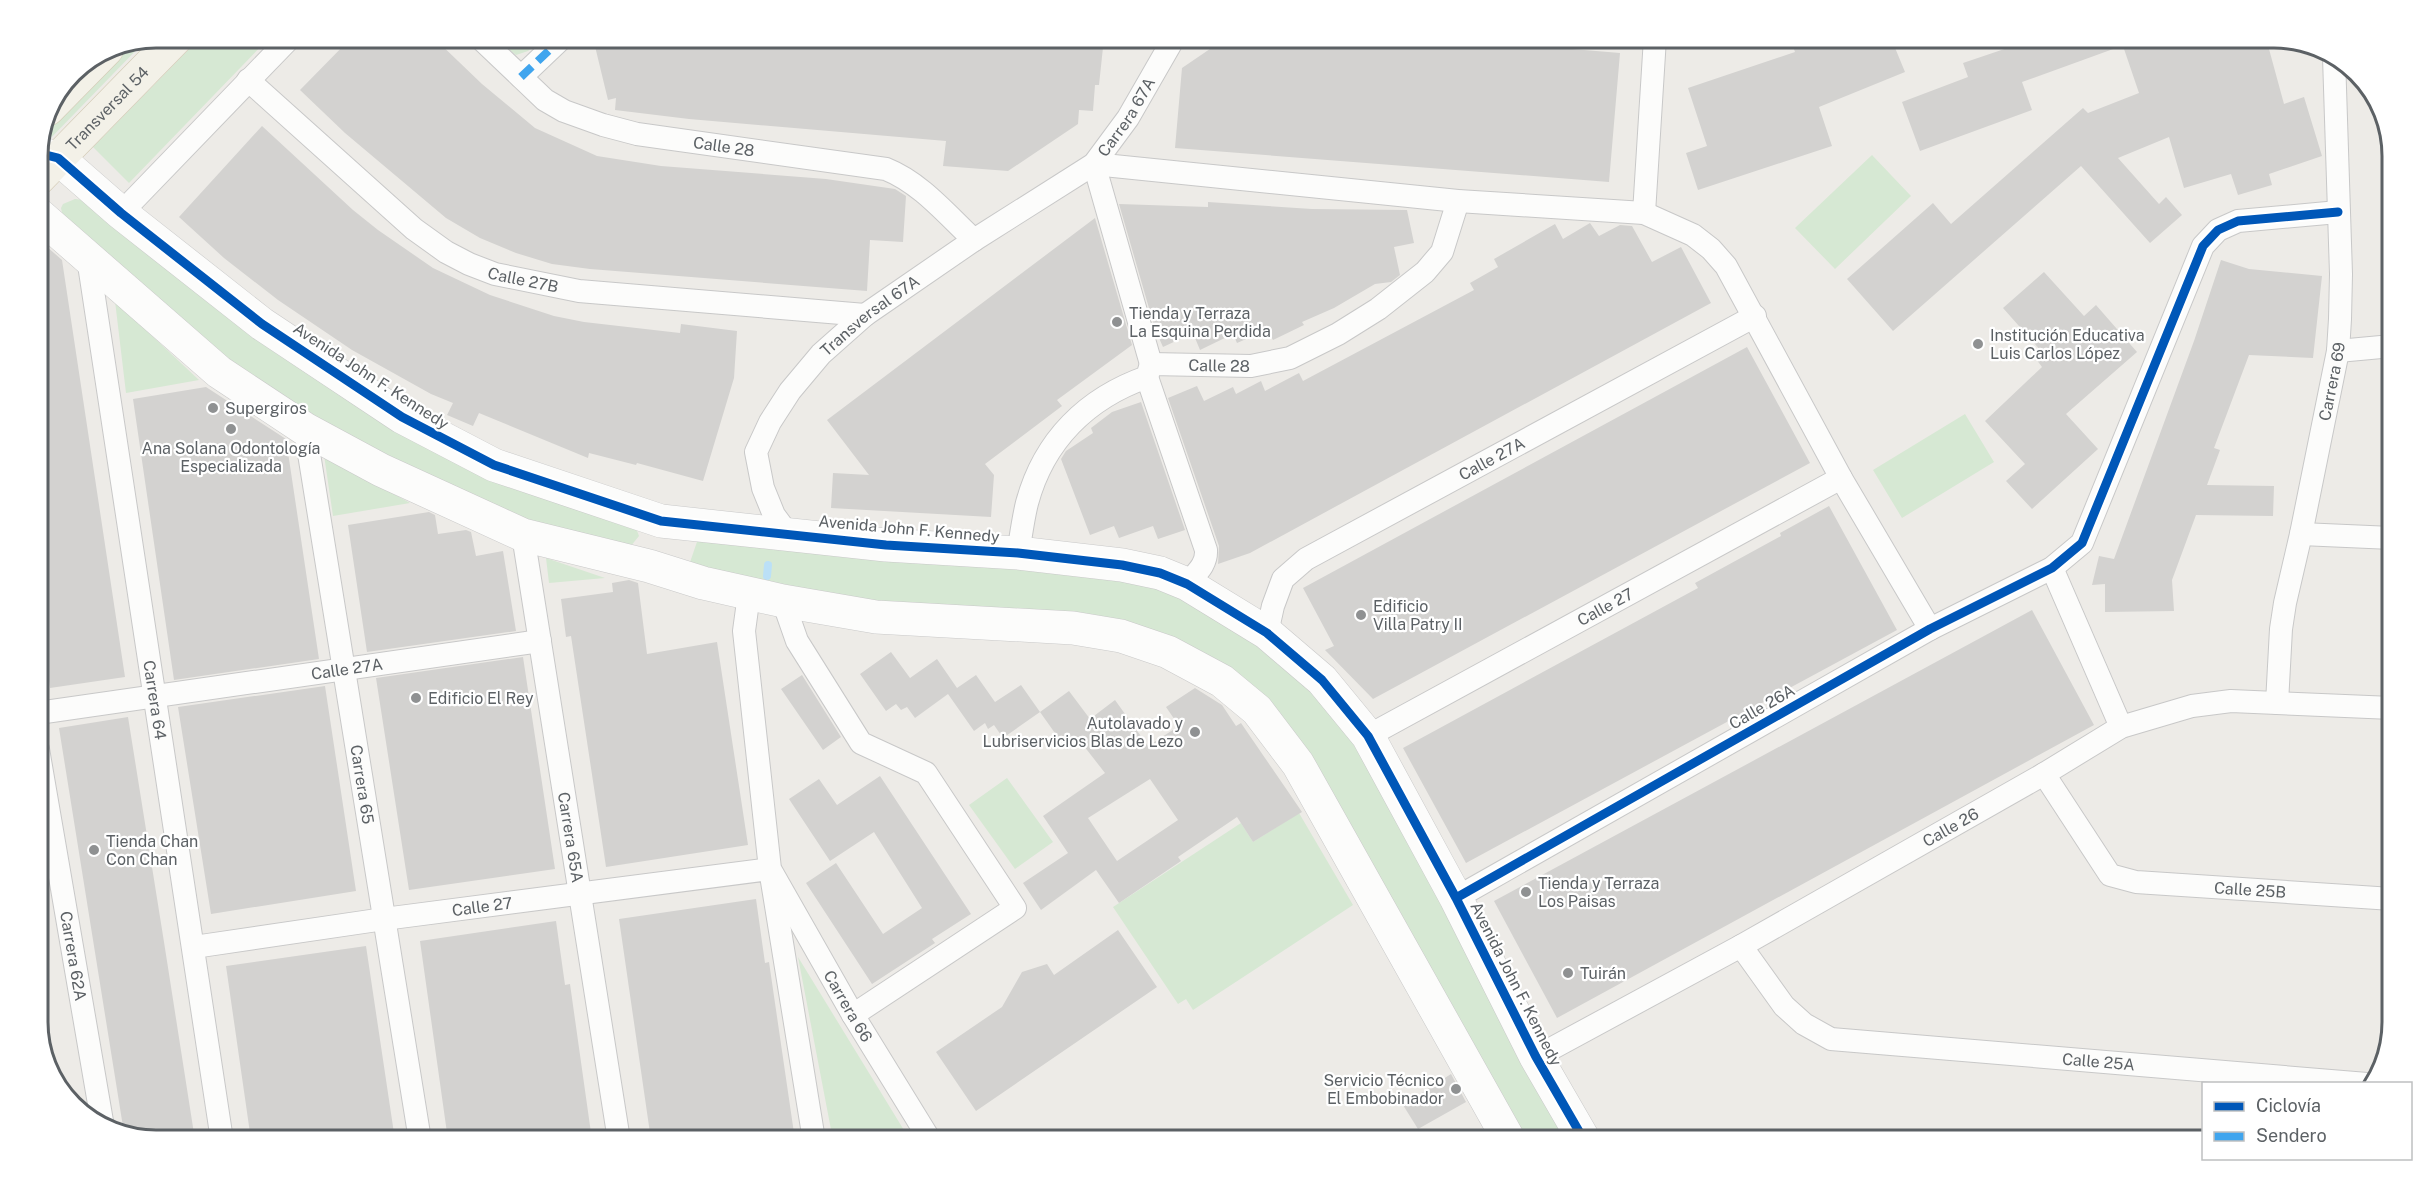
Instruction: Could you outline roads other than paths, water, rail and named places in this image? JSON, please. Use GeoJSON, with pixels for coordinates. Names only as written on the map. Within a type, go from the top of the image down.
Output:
{"type":"FeatureCollection","features":[{"type":"Feature","properties":{"kind":"main road","name":"Transversal 54"},"geometry":{"type":"LineString","coordinates":[[48,161],[166,48]]}},
{"type":"Feature","properties":{"kind":"street"},"geometry":{"type":"LineString","coordinates":[[121,213],[280,48]]}},
{"type":"Feature","properties":{"kind":"street","name":"Calle 28"},"geometry":{"type":"LineString","coordinates":[[490,48],[545,99],[564,111],[637,134],[886,169],[916,186],[974,240]]}},
{"type":"Feature","properties":{"kind":"street"},"geometry":{"type":"LineString","coordinates":[[520,77],[551,48]]}},
{"type":"Feature","properties":{"kind":"street","name":"Carrera 67A"},"geometry":{"type":"LineString","coordinates":[[1094,164],[1128,118],[1168,48]]}},
{"type":"Feature","properties":{"kind":"street"},"geometry":{"type":"LineString","coordinates":[[1644,213],[1653,48]]}},
{"type":"Feature","properties":{"kind":"street","name":"Carrera 69"},"geometry":{"type":"LineString","coordinates":[[2277,703],[2282,620],[2288,583],[2301,534],[2337,351],[2341,274],[2334,66]]}},
{"type":"Feature","properties":{"kind":"street","name":"Calle 27B"},"geometry":{"type":"LineString","coordinates":[[248,80],[414,229],[446,252],[469,264],[516,279],[589,292],[865,315]]}},
{"type":"Feature","properties":{"kind":"street"},"geometry":{"type":"LineString","coordinates":[[1187,584],[1203,566],[1207,558],[1206,550],[1149,371],[1094,164],[1458,201],[1644,213],[1693,235],[1711,249],[1726,266],[1841,478],[1930,629]]}},
{"type":"Feature","properties":{"kind":"street","name":"Transversal 67A"},"geometry":{"type":"LineString","coordinates":[[775,533],[774,515],[763,488],[756,452],[760,440],[790,391],[821,354],[865,315],[974,240],[1094,164]]}},
{"type":"Feature","properties":{"kind":"street","name":"Avenida John F. Kennedy"},"geometry":{"type":"LineString","coordinates":[[48,166],[121,213],[262,324],[402,417],[494,465],[661,521],[886,545],[1018,553],[1122,565],[1160,573],[1187,584],[1267,633],[1322,680],[1368,736],[1455,898],[1536,1057],[1578,1130]]}},
{"type":"Feature","properties":{"kind":"street","name":"Calle 28"},"geometry":{"type":"LineString","coordinates":[[1018,553],[1028,501],[1045,459],[1067,425],[1124,385],[1149,371],[1251,366],[1290,358],[1338,334],[1378,309],[1425,272],[1442,252],[1458,201]]}},
{"type":"Feature","properties":{"kind":"street","name":"Calle 26A"},"geometry":{"type":"LineString","coordinates":[[1455,898],[1930,629],[2052,567],[2082,543],[2203,246],[2218,230],[2238,221],[2338,212]]}},
{"type":"Feature","properties":{"kind":"street"},"geometry":{"type":"LineString","coordinates":[[48,223],[215,370],[305,429],[381,470],[523,535],[649,566],[703,584],[876,617],[1073,628],[1121,636],[1168,652],[1222,681],[1257,710],[1298,764],[1503,1130]]}},
{"type":"Feature","properties":{"kind":"street","name":"Carrera 64"},"geometry":{"type":"LineString","coordinates":[[88,258],[221,1130]]}},
{"type":"Feature","properties":{"kind":"street","name":"Calle 27A"},"geometry":{"type":"LineString","coordinates":[[1267,633],[1273,606],[1283,579],[1306,559],[1755,316]]}},
{"type":"Feature","properties":{"kind":"street"},"geometry":{"type":"LineString","coordinates":[[2337,351],[2382,347]]}},
{"type":"Feature","properties":{"kind":"street","name":"Carrera 65"},"geometry":{"type":"LineString","coordinates":[[305,429],[318,523],[344,669],[418,1130]]}},
{"type":"Feature","properties":{"kind":"street","name":"Calle 27"},"geometry":{"type":"LineString","coordinates":[[1368,736],[1841,478]]}},
{"type":"Feature","properties":{"kind":"street"},"geometry":{"type":"LineString","coordinates":[[649,566],[661,521]]}},
{"type":"Feature","properties":{"kind":"street"},"geometry":{"type":"LineString","coordinates":[[2301,534],[2382,538]]}},
{"type":"Feature","properties":{"kind":"street","name":"Carrera 65A"},"geometry":{"type":"LineString","coordinates":[[523,535],[617,1130]]}},
{"type":"Feature","properties":{"kind":"street"},"geometry":{"type":"LineString","coordinates":[[2052,567],[2121,727]]}},
{"type":"Feature","properties":{"kind":"street","name":"Carrera 66"},"geometry":{"type":"LineString","coordinates":[[746,593],[744,631],[770,870],[812,1130]]}},
{"type":"Feature","properties":{"kind":"street"},"geometry":{"type":"LineString","coordinates":[[783,601],[797,641],[861,743],[927,773],[1015,908],[853,1015]]}},
{"type":"Feature","properties":{"kind":"street","name":"Calle 27A"},"geometry":{"type":"LineString","coordinates":[[48,712],[540,640]]}},
{"type":"Feature","properties":{"kind":"street","name":"Calle 26"},"geometry":{"type":"LineString","coordinates":[[1536,1057],[1742,946],[2044,774],[2121,727],[2192,706],[2231,702],[2382,708]]}},
{"type":"Feature","properties":{"kind":"street","name":"Calle 25B"},"geometry":{"type":"LineString","coordinates":[[2044,774],[2110,875],[2136,882],[2382,898]]}},
{"type":"Feature","properties":{"kind":"street","name":"Carrera 62A"},"geometry":{"type":"LineString","coordinates":[[48,857],[100,1115]]}},
{"type":"Feature","properties":{"kind":"street","name":"Calle 27"},"geometry":{"type":"LineString","coordinates":[[194,947],[384,919],[770,870]]}},
{"type":"Feature","properties":{"kind":"street","name":"Carrera 66"},"geometry":{"type":"LineString","coordinates":[[770,870],[853,1015],[924,1130]]}},
{"type":"Feature","properties":{"kind":"street","name":"Calle 25A"},"geometry":{"type":"LineString","coordinates":[[1742,946],[1784,1006],[1804,1024],[1831,1039],[2355,1082]]}},
{"type":"Feature","properties":{"kind":"waterway"},"geometry":{"type":"LineString","coordinates":[[767,576],[768,565]]}},
{"type":"Feature","properties":{"kind":"place","name":"Tienda y Terraza La Esquina Perdida"},"geometry":{"type":"Point","coordinates":[1117,322]}},
{"type":"Feature","properties":{"kind":"place","name":"Institución Educativa Luis Carlos López"},"geometry":{"type":"Point","coordinates":[1978,344]}},
{"type":"Feature","properties":{"kind":"place","name":"Supergiros"},"geometry":{"type":"Point","coordinates":[213,408]}},
{"type":"Feature","properties":{"kind":"place","name":"Ana Solana Odontología Especializada"},"geometry":{"type":"Point","coordinates":[231,429]}},
{"type":"Feature","properties":{"kind":"place","name":"Edificio Villa Patry II"},"geometry":{"type":"Point","coordinates":[1361,615]}},
{"type":"Feature","properties":{"kind":"place","name":"Edificio El Rey"},"geometry":{"type":"Point","coordinates":[416,698]}},
{"type":"Feature","properties":{"kind":"place","name":"Autolavado y Lubriservicios Blas de Lezo"},"geometry":{"type":"Point","coordinates":[1195,732]}},
{"type":"Feature","properties":{"kind":"place","name":"Tienda Chan Con Chan"},"geometry":{"type":"Point","coordinates":[94,850]}},
{"type":"Feature","properties":{"kind":"place","name":"Tienda y Terraza Los Paisas"},"geometry":{"type":"Point","coordinates":[1526,892]}},
{"type":"Feature","properties":{"kind":"place","name":"Tuirán"},"geometry":{"type":"Point","coordinates":[1568,973]}},
{"type":"Feature","properties":{"kind":"place","name":"Servicio Técnico El Embobinador"},"geometry":{"type":"Point","coordinates":[1456,1089]}}]}
